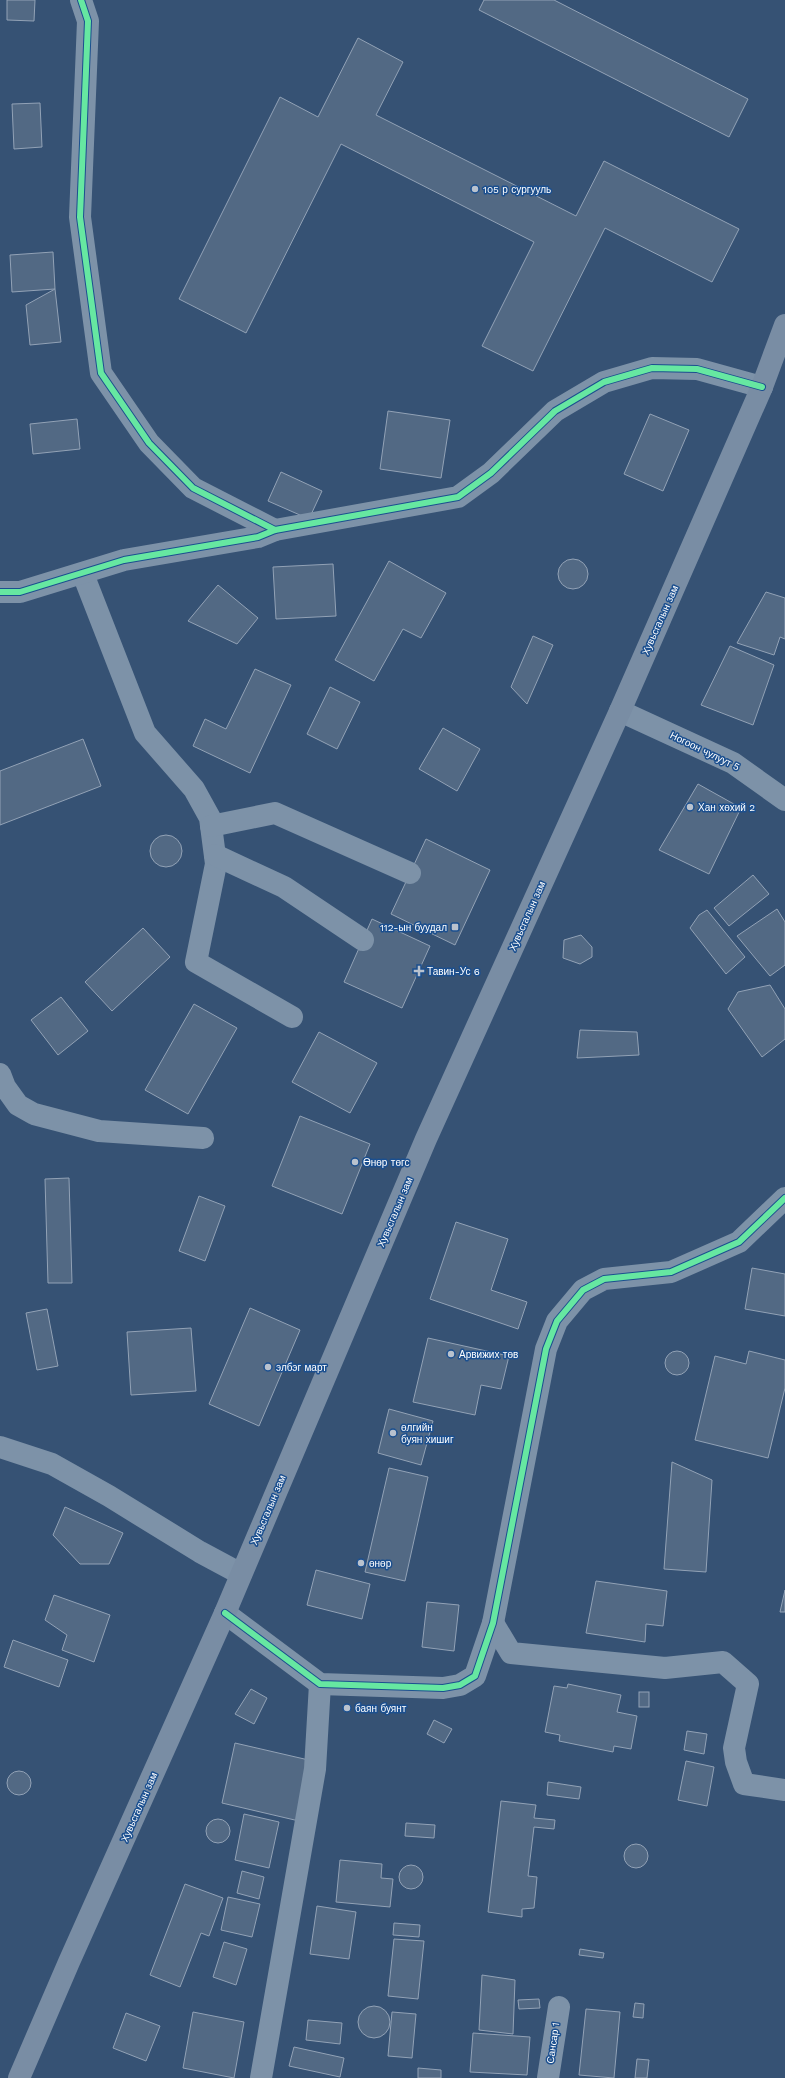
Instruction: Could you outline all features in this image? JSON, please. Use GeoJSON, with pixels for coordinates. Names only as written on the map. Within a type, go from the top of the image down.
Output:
{"type":"FeatureCollection","features":[{"type":"Feature","properties":{"kind":"main road","name":"Хувьсгалын зам"},"geometry":{"type":"LineString","coordinates":[[19,2078],[72,1954],[225,1613],[426,1139],[620,711],[762,386],[785,326]]}},
{"type":"Feature","properties":{"kind":"street"},"geometry":{"type":"LineString","coordinates":[[80,0],[88,21],[80,217],[101,373],[149,443],[193,488],[275,530]]}},
{"type":"Feature","properties":{"kind":"street"},"geometry":{"type":"LineString","coordinates":[[0,592],[20,592],[83,574],[124,560],[258,537],[275,530],[458,497],[491,473],[555,411],[604,382],[652,368],[697,369],[762,386]]}},
{"type":"Feature","properties":{"kind":"street"},"geometry":{"type":"LineString","coordinates":[[83,574],[145,733],[194,788],[210,818],[216,864],[196,962],[292,1017]]}},
{"type":"Feature","properties":{"kind":"street","name":"Ногоон чулуут 5"},"geometry":{"type":"LineString","coordinates":[[620,711],[733,763],[785,800]]}},
{"type":"Feature","properties":{"kind":"street"},"geometry":{"type":"LineString","coordinates":[[211,826],[275,813],[410,873]]}},
{"type":"Feature","properties":{"kind":"street"},"geometry":{"type":"LineString","coordinates":[[215,855],[284,887],[363,940]]}},
{"type":"Feature","properties":{"kind":"street"},"geometry":{"type":"LineString","coordinates":[[0,1074],[5,1087],[18,1105],[34,1114],[99,1131],[204,1138]]}},
{"type":"Feature","properties":{"kind":"street"},"geometry":{"type":"LineString","coordinates":[[225,1613],[320,1684],[443,1688],[460,1685],[475,1676],[493,1623],[546,1349],[557,1321],[583,1290],[604,1280],[671,1272],[739,1242],[785,1198]]}},
{"type":"Feature","properties":{"kind":"street"},"geometry":{"type":"LineString","coordinates":[[0,1447],[52,1464],[109,1496],[200,1552],[241,1574]]}},
{"type":"Feature","properties":{"kind":"street"},"geometry":{"type":"LineString","coordinates":[[493,1623],[511,1653],[665,1668],[723,1662],[748,1684],[734,1748],[736,1762],[744,1784],[785,1790]]}},
{"type":"Feature","properties":{"kind":"street"},"geometry":{"type":"LineString","coordinates":[[261,2078],[315,1770],[320,1684]]}},
{"type":"Feature","properties":{"kind":"street","name":"Сансар 1"},"geometry":{"type":"LineString","coordinates":[[548,2078],[559,2007]]}},
{"type":"Feature","properties":{"kind":"building"},"geometry":{"type":"Polygon","coordinates":[[[7,0],[35,0],[34,21],[7,20],[7,0]]]}},
{"type":"Feature","properties":{"kind":"building"},"geometry":{"type":"Polygon","coordinates":[[[484,0],[554,0],[748,99],[729,137],[479,10],[484,0]]]}},
{"type":"Feature","properties":{"kind":"building","name":"105 р сургууль"},"geometry":{"type":"Polygon","coordinates":[[[358,38],[403,62],[376,115],[576,216],[604,161],[739,229],[712,282],[605,228],[533,371],[482,346],[534,242],[341,144],[246,333],[179,299],[280,97],[318,117],[358,38]]]}},
{"type":"Feature","properties":{"kind":"building"},"geometry":{"type":"Polygon","coordinates":[[[40,103],[42,147],[14,149],[12,104],[40,103]]]}},
{"type":"Feature","properties":{"kind":"building"},"geometry":{"type":"Polygon","coordinates":[[[53,252],[55,289],[12,292],[10,255],[53,252]]]}},
{"type":"Feature","properties":{"kind":"building"},"geometry":{"type":"Polygon","coordinates":[[[55,289],[61,342],[30,345],[26,305],[55,289]]]}},
{"type":"Feature","properties":{"kind":"building"},"geometry":{"type":"Polygon","coordinates":[[[388,411],[450,420],[441,478],[380,469],[388,411]]]}},
{"type":"Feature","properties":{"kind":"building"},"geometry":{"type":"Polygon","coordinates":[[[650,414],[689,430],[663,491],[624,474],[650,414]]]}},
{"type":"Feature","properties":{"kind":"building"},"geometry":{"type":"Polygon","coordinates":[[[77,419],[80,449],[33,454],[30,424],[77,419]]]}},
{"type":"Feature","properties":{"kind":"building"},"geometry":{"type":"Polygon","coordinates":[[[281,472],[322,491],[309,519],[268,501],[281,472]]]}},
{"type":"Feature","properties":{"kind":"building"},"geometry":{"type":"Polygon","coordinates":[[[573,559],[584,563],[588,574],[584,585],[573,589],[562,585],[558,574],[562,563],[573,559]]]}},
{"type":"Feature","properties":{"kind":"building"},"geometry":{"type":"Polygon","coordinates":[[[389,561],[446,593],[421,638],[403,629],[374,681],[335,660],[389,561]]]}},
{"type":"Feature","properties":{"kind":"building"},"geometry":{"type":"Polygon","coordinates":[[[333,564],[336,616],[276,619],[273,567],[333,564]]]}},
{"type":"Feature","properties":{"kind":"building"},"geometry":{"type":"Polygon","coordinates":[[[218,585],[258,618],[237,644],[188,621],[218,585]]]}},
{"type":"Feature","properties":{"kind":"building"},"geometry":{"type":"Polygon","coordinates":[[[766,592],[785,598],[785,639],[780,637],[774,655],[737,643],[766,592]]]}},
{"type":"Feature","properties":{"kind":"building"},"geometry":{"type":"Polygon","coordinates":[[[533,636],[553,645],[527,704],[511,687],[533,636]]]}},
{"type":"Feature","properties":{"kind":"building"},"geometry":{"type":"Polygon","coordinates":[[[730,646],[774,665],[753,725],[701,705],[730,646]]]}},
{"type":"Feature","properties":{"kind":"building"},"geometry":{"type":"Polygon","coordinates":[[[255,669],[291,685],[250,773],[193,746],[205,719],[226,729],[255,669]]]}},
{"type":"Feature","properties":{"kind":"building"},"geometry":{"type":"Polygon","coordinates":[[[330,687],[360,702],[337,749],[307,734],[330,687]]]}},
{"type":"Feature","properties":{"kind":"building"},"geometry":{"type":"Polygon","coordinates":[[[443,728],[480,749],[457,791],[419,769],[443,728]]]}},
{"type":"Feature","properties":{"kind":"building"},"geometry":{"type":"Polygon","coordinates":[[[83,739],[101,786],[0,825],[0,771],[83,739]]]}},
{"type":"Feature","properties":{"kind":"building"},"geometry":{"type":"Polygon","coordinates":[[[698,784],[741,808],[709,874],[659,850],[698,784]]]}},
{"type":"Feature","properties":{"kind":"building"},"geometry":{"type":"Polygon","coordinates":[[[163,835],[169,835],[178,839],[182,851],[178,863],[169,867],[163,867],[154,863],[150,854],[150,848],[154,839],[163,835]]]}},
{"type":"Feature","properties":{"kind":"building"},"geometry":{"type":"Polygon","coordinates":[[[426,839],[490,870],[455,945],[391,914],[426,839]]]}},
{"type":"Feature","properties":{"kind":"building"},"geometry":{"type":"Polygon","coordinates":[[[753,875],[769,894],[729,926],[714,908],[753,875]]]}},
{"type":"Feature","properties":{"kind":"building"},"geometry":{"type":"Polygon","coordinates":[[[777,909],[785,922],[785,965],[770,976],[737,936],[777,909]]]}},
{"type":"Feature","properties":{"kind":"building"},"geometry":{"type":"Polygon","coordinates":[[[707,910],[745,957],[726,974],[690,928],[699,915],[707,910]]]}},
{"type":"Feature","properties":{"kind":"building"},"geometry":{"type":"Polygon","coordinates":[[[372,919],[430,946],[402,1008],[344,982],[372,919]]]}},
{"type":"Feature","properties":{"kind":"building"},"geometry":{"type":"Polygon","coordinates":[[[143,928],[170,957],[112,1011],[85,982],[143,928]]]}},
{"type":"Feature","properties":{"kind":"building"},"geometry":{"type":"Polygon","coordinates":[[[581,935],[592,947],[592,957],[580,964],[563,958],[564,940],[581,935]]]}},
{"type":"Feature","properties":{"kind":"building"},"geometry":{"type":"Polygon","coordinates":[[[770,985],[785,1009],[785,1039],[762,1057],[728,1009],[738,992],[770,985]]]}},
{"type":"Feature","properties":{"kind":"building"},"geometry":{"type":"Polygon","coordinates":[[[61,997],[88,1031],[58,1055],[31,1020],[61,997]]]}},
{"type":"Feature","properties":{"kind":"building"},"geometry":{"type":"Polygon","coordinates":[[[194,1004],[237,1028],[188,1114],[145,1090],[194,1004]]]}},
{"type":"Feature","properties":{"kind":"building"},"geometry":{"type":"Polygon","coordinates":[[[580,1030],[637,1032],[639,1055],[577,1058],[580,1030]]]}},
{"type":"Feature","properties":{"kind":"building"},"geometry":{"type":"Polygon","coordinates":[[[319,1032],[377,1063],[350,1113],[292,1082],[319,1032]]]}},
{"type":"Feature","properties":{"kind":"building"},"geometry":{"type":"Polygon","coordinates":[[[300,1116],[370,1144],[342,1214],[272,1186],[300,1116]]]}},
{"type":"Feature","properties":{"kind":"building"},"geometry":{"type":"Polygon","coordinates":[[[69,1178],[72,1283],[48,1283],[45,1179],[69,1178]]]}},
{"type":"Feature","properties":{"kind":"building"},"geometry":{"type":"Polygon","coordinates":[[[199,1196],[225,1206],[205,1261],[179,1251],[199,1196]]]}},
{"type":"Feature","properties":{"kind":"building"},"geometry":{"type":"Polygon","coordinates":[[[456,1222],[508,1239],[491,1290],[527,1302],[518,1329],[430,1299],[456,1222]]]}},
{"type":"Feature","properties":{"kind":"building"},"geometry":{"type":"Polygon","coordinates":[[[752,1268],[785,1274],[785,1316],[745,1309],[752,1268]]]}},
{"type":"Feature","properties":{"kind":"building"},"geometry":{"type":"Polygon","coordinates":[[[250,1308],[300,1330],[259,1426],[209,1404],[250,1308]]]}},
{"type":"Feature","properties":{"kind":"building"},"geometry":{"type":"Polygon","coordinates":[[[47,1309],[58,1366],[37,1370],[26,1313],[47,1309]]]}},
{"type":"Feature","properties":{"kind":"building"},"geometry":{"type":"Polygon","coordinates":[[[191,1328],[196,1391],[131,1395],[127,1332],[191,1328]]]}},
{"type":"Feature","properties":{"kind":"building"},"geometry":{"type":"Polygon","coordinates":[[[428,1338],[509,1356],[501,1389],[481,1385],[475,1415],[413,1402],[428,1338]]]}},
{"type":"Feature","properties":{"kind":"building"},"geometry":{"type":"Polygon","coordinates":[[[677,1351],[682,1352],[688,1358],[688,1368],[682,1374],[677,1375],[672,1374],[666,1368],[665,1363],[666,1358],[672,1352],[677,1351]]]}},
{"type":"Feature","properties":{"kind":"building"},"geometry":{"type":"Polygon","coordinates":[[[749,1351],[785,1360],[785,1388],[768,1458],[695,1440],[715,1356],[746,1364],[749,1351]]]}},
{"type":"Feature","properties":{"kind":"building"},"geometry":{"type":"Polygon","coordinates":[[[389,1409],[433,1421],[421,1465],[378,1453],[389,1409]]]}},
{"type":"Feature","properties":{"kind":"building"},"geometry":{"type":"Polygon","coordinates":[[[672,1462],[712,1480],[706,1572],[664,1569],[672,1462]]]}},
{"type":"Feature","properties":{"kind":"building"},"geometry":{"type":"Polygon","coordinates":[[[389,1468],[428,1477],[405,1581],[365,1572],[389,1468]]]}},
{"type":"Feature","properties":{"kind":"building"},"geometry":{"type":"Polygon","coordinates":[[[65,1507],[123,1533],[109,1564],[80,1564],[53,1535],[65,1507]]]}},
{"type":"Feature","properties":{"kind":"building"},"geometry":{"type":"Polygon","coordinates":[[[316,1570],[370,1584],[362,1619],[307,1605],[316,1570]]]}},
{"type":"Feature","properties":{"kind":"building"},"geometry":{"type":"Polygon","coordinates":[[[596,1581],[667,1591],[663,1626],[646,1624],[645,1642],[586,1633],[596,1581]]]}},
{"type":"Feature","properties":{"kind":"building"},"geometry":{"type":"Polygon","coordinates":[[[785,1590],[785,1612],[780,1612],[785,1590]]]}},
{"type":"Feature","properties":{"kind":"building"},"geometry":{"type":"Polygon","coordinates":[[[54,1595],[110,1615],[94,1662],[62,1650],[67,1635],[45,1620],[54,1595]]]}},
{"type":"Feature","properties":{"kind":"building"},"geometry":{"type":"Polygon","coordinates":[[[427,1602],[459,1605],[454,1651],[422,1647],[427,1602]]]}},
{"type":"Feature","properties":{"kind":"building"},"geometry":{"type":"Polygon","coordinates":[[[13,1640],[68,1660],[59,1687],[4,1667],[13,1640]]]}},
{"type":"Feature","properties":{"kind":"building"},"geometry":{"type":"Polygon","coordinates":[[[568,1684],[621,1695],[617,1712],[637,1716],[631,1749],[614,1746],[613,1752],[559,1741],[560,1735],[545,1732],[554,1686],[567,1688],[568,1684]]]}},
{"type":"Feature","properties":{"kind":"building"},"geometry":{"type":"Polygon","coordinates":[[[251,1689],[267,1698],[254,1724],[235,1714],[251,1689]]]}},
{"type":"Feature","properties":{"kind":"building"},"geometry":{"type":"Polygon","coordinates":[[[639,1692],[649,1692],[649,1707],[639,1707],[639,1692]]]}},
{"type":"Feature","properties":{"kind":"building"},"geometry":{"type":"Polygon","coordinates":[[[434,1720],[452,1729],[444,1743],[427,1734],[434,1720]]]}},
{"type":"Feature","properties":{"kind":"building"},"geometry":{"type":"Polygon","coordinates":[[[687,1731],[707,1734],[704,1754],[684,1750],[687,1731]]]}},
{"type":"Feature","properties":{"kind":"building"},"geometry":{"type":"Polygon","coordinates":[[[235,1743],[313,1761],[299,1821],[222,1803],[235,1743]]]}},
{"type":"Feature","properties":{"kind":"building"},"geometry":{"type":"Polygon","coordinates":[[[686,1761],[714,1767],[707,1806],[678,1800],[686,1761]]]}},
{"type":"Feature","properties":{"kind":"building"},"geometry":{"type":"Polygon","coordinates":[[[19,1771],[27,1775],[31,1783],[27,1791],[19,1795],[11,1791],[7,1783],[11,1775],[19,1771]]]}},
{"type":"Feature","properties":{"kind":"building"},"geometry":{"type":"Polygon","coordinates":[[[548,1782],[581,1787],[579,1799],[547,1795],[548,1782]]]}},
{"type":"Feature","properties":{"kind":"building"},"geometry":{"type":"Polygon","coordinates":[[[501,1801],[536,1805],[534,1818],[555,1820],[554,1829],[534,1827],[528,1876],[537,1877],[534,1908],[522,1909],[522,1917],[488,1912],[501,1801]]]}},
{"type":"Feature","properties":{"kind":"building"},"geometry":{"type":"Polygon","coordinates":[[[244,1814],[279,1822],[269,1868],[235,1860],[244,1814]]]}},
{"type":"Feature","properties":{"kind":"building"},"geometry":{"type":"Polygon","coordinates":[[[218,1819],[226,1823],[230,1831],[226,1839],[218,1843],[210,1839],[206,1831],[210,1823],[218,1819]]]}},
{"type":"Feature","properties":{"kind":"building"},"geometry":{"type":"Polygon","coordinates":[[[406,1823],[435,1825],[434,1838],[405,1836],[406,1823]]]}},
{"type":"Feature","properties":{"kind":"building"},"geometry":{"type":"Polygon","coordinates":[[[636,1844],[641,1845],[647,1851],[647,1861],[641,1867],[636,1868],[631,1867],[625,1861],[624,1856],[625,1851],[631,1845],[636,1844]]]}},
{"type":"Feature","properties":{"kind":"building"},"geometry":{"type":"Polygon","coordinates":[[[340,1860],[382,1864],[381,1878],[393,1879],[390,1907],[336,1902],[340,1860]]]}},
{"type":"Feature","properties":{"kind":"building"},"geometry":{"type":"Polygon","coordinates":[[[411,1865],[419,1869],[423,1877],[419,1885],[411,1889],[403,1885],[399,1877],[403,1869],[411,1865]]]}},
{"type":"Feature","properties":{"kind":"building"},"geometry":{"type":"Polygon","coordinates":[[[242,1871],[264,1877],[259,1899],[237,1893],[242,1871]]]}},
{"type":"Feature","properties":{"kind":"building"},"geometry":{"type":"Polygon","coordinates":[[[185,1884],[223,1898],[209,1936],[201,1933],[180,1987],[150,1975],[185,1884]]]}},
{"type":"Feature","properties":{"kind":"building"},"geometry":{"type":"Polygon","coordinates":[[[228,1897],[260,1904],[252,1937],[221,1930],[228,1897]]]}},
{"type":"Feature","properties":{"kind":"building"},"geometry":{"type":"Polygon","coordinates":[[[317,1906],[356,1912],[349,1959],[310,1954],[317,1906]]]}},
{"type":"Feature","properties":{"kind":"building"},"geometry":{"type":"Polygon","coordinates":[[[394,1923],[420,1925],[419,1937],[393,1935],[394,1923]]]}},
{"type":"Feature","properties":{"kind":"building"},"geometry":{"type":"Polygon","coordinates":[[[394,1939],[424,1941],[418,1999],[388,1996],[394,1939]]]}},
{"type":"Feature","properties":{"kind":"building"},"geometry":{"type":"Polygon","coordinates":[[[224,1942],[247,1949],[236,1985],[213,1977],[224,1942]]]}},
{"type":"Feature","properties":{"kind":"building"},"geometry":{"type":"Polygon","coordinates":[[[580,1949],[604,1953],[603,1958],[579,1955],[580,1949]]]}},
{"type":"Feature","properties":{"kind":"building"},"geometry":{"type":"Polygon","coordinates":[[[482,1975],[515,1980],[513,2034],[479,2030],[482,1975]]]}},
{"type":"Feature","properties":{"kind":"building"},"geometry":{"type":"Polygon","coordinates":[[[539,1999],[540,2008],[519,2009],[518,2000],[539,1999]]]}},
{"type":"Feature","properties":{"kind":"building"},"geometry":{"type":"Polygon","coordinates":[[[635,2003],[644,2004],[643,2018],[633,2017],[635,2003]]]}},
{"type":"Feature","properties":{"kind":"building"},"geometry":{"type":"Polygon","coordinates":[[[374,2006],[380,2007],[387,2013],[390,2022],[389,2028],[383,2035],[374,2038],[368,2037],[361,2031],[358,2022],[359,2016],[365,2009],[374,2006]]]}},
{"type":"Feature","properties":{"kind":"building"},"geometry":{"type":"Polygon","coordinates":[[[586,2009],[620,2012],[614,2078],[579,2075],[586,2009]]]}},
{"type":"Feature","properties":{"kind":"building"},"geometry":{"type":"Polygon","coordinates":[[[193,2012],[244,2022],[234,2078],[183,2068],[193,2012]]]}},
{"type":"Feature","properties":{"kind":"building"},"geometry":{"type":"Polygon","coordinates":[[[392,2012],[416,2014],[412,2058],[388,2056],[392,2012]]]}},
{"type":"Feature","properties":{"kind":"building"},"geometry":{"type":"Polygon","coordinates":[[[126,2013],[160,2026],[146,2061],[113,2048],[126,2013]]]}},
{"type":"Feature","properties":{"kind":"building"},"geometry":{"type":"Polygon","coordinates":[[[308,2020],[342,2023],[340,2044],[306,2040],[308,2020]]]}},
{"type":"Feature","properties":{"kind":"building"},"geometry":{"type":"Polygon","coordinates":[[[473,2033],[530,2037],[527,2075],[470,2072],[473,2033]]]}},
{"type":"Feature","properties":{"kind":"building"},"geometry":{"type":"Polygon","coordinates":[[[294,2047],[344,2058],[340,2077],[289,2066],[294,2047]]]}},
{"type":"Feature","properties":{"kind":"building"},"geometry":{"type":"Polygon","coordinates":[[[637,2059],[649,2060],[647,2078],[635,2078],[637,2059]]]}},
{"type":"Feature","properties":{"kind":"building"},"geometry":{"type":"Polygon","coordinates":[[[418,2068],[441,2070],[441,2078],[418,2078],[418,2068]]]}},
{"type":"Feature","properties":{"kind":"cycle path"},"geometry":{"type":"LineString","coordinates":[[81,0],[88,21],[80,217],[101,373],[149,443],[193,488],[275,530]]}},
{"type":"Feature","properties":{"kind":"cycle path"},"geometry":{"type":"LineString","coordinates":[[0,592],[20,592],[124,560],[258,537],[275,530],[458,497],[491,473],[555,411],[604,382],[652,368],[697,369],[762,387]]}},
{"type":"Feature","properties":{"kind":"cycle path"},"geometry":{"type":"LineString","coordinates":[[225,1613],[320,1684],[443,1688],[460,1685],[475,1676],[493,1623],[546,1349],[557,1321],[583,1290],[604,1279],[671,1272],[739,1242],[785,1198]]}},
{"type":"Feature","properties":{"kind":"place","name":"105 р сургууль"},"geometry":{"type":"Point","coordinates":[475,189]}},
{"type":"Feature","properties":{"kind":"place","name":"Хан хөхий 2"},"geometry":{"type":"Point","coordinates":[690,807]}},
{"type":"Feature","properties":{"kind":"place","name":"112-ын буудал"},"geometry":{"type":"Point","coordinates":[455,927]}},
{"type":"Feature","properties":{"kind":"place","name":"Тавин-Ус 6"},"geometry":{"type":"Point","coordinates":[419,971]}},
{"type":"Feature","properties":{"kind":"place","name":"Өнөр төгс"},"geometry":{"type":"Point","coordinates":[355,1162]}},
{"type":"Feature","properties":{"kind":"place","name":"Арвижих төв"},"geometry":{"type":"Point","coordinates":[451,1354]}},
{"type":"Feature","properties":{"kind":"place","name":"элбэг март"},"geometry":{"type":"Point","coordinates":[268,1367]}},
{"type":"Feature","properties":{"kind":"place","name":"өлгийн буян хишиг"},"geometry":{"type":"Point","coordinates":[393,1433]}},
{"type":"Feature","properties":{"kind":"place","name":"өнөр"},"geometry":{"type":"Point","coordinates":[361,1563]}},
{"type":"Feature","properties":{"kind":"place","name":"баян буянт"},"geometry":{"type":"Point","coordinates":[347,1708]}}]}
